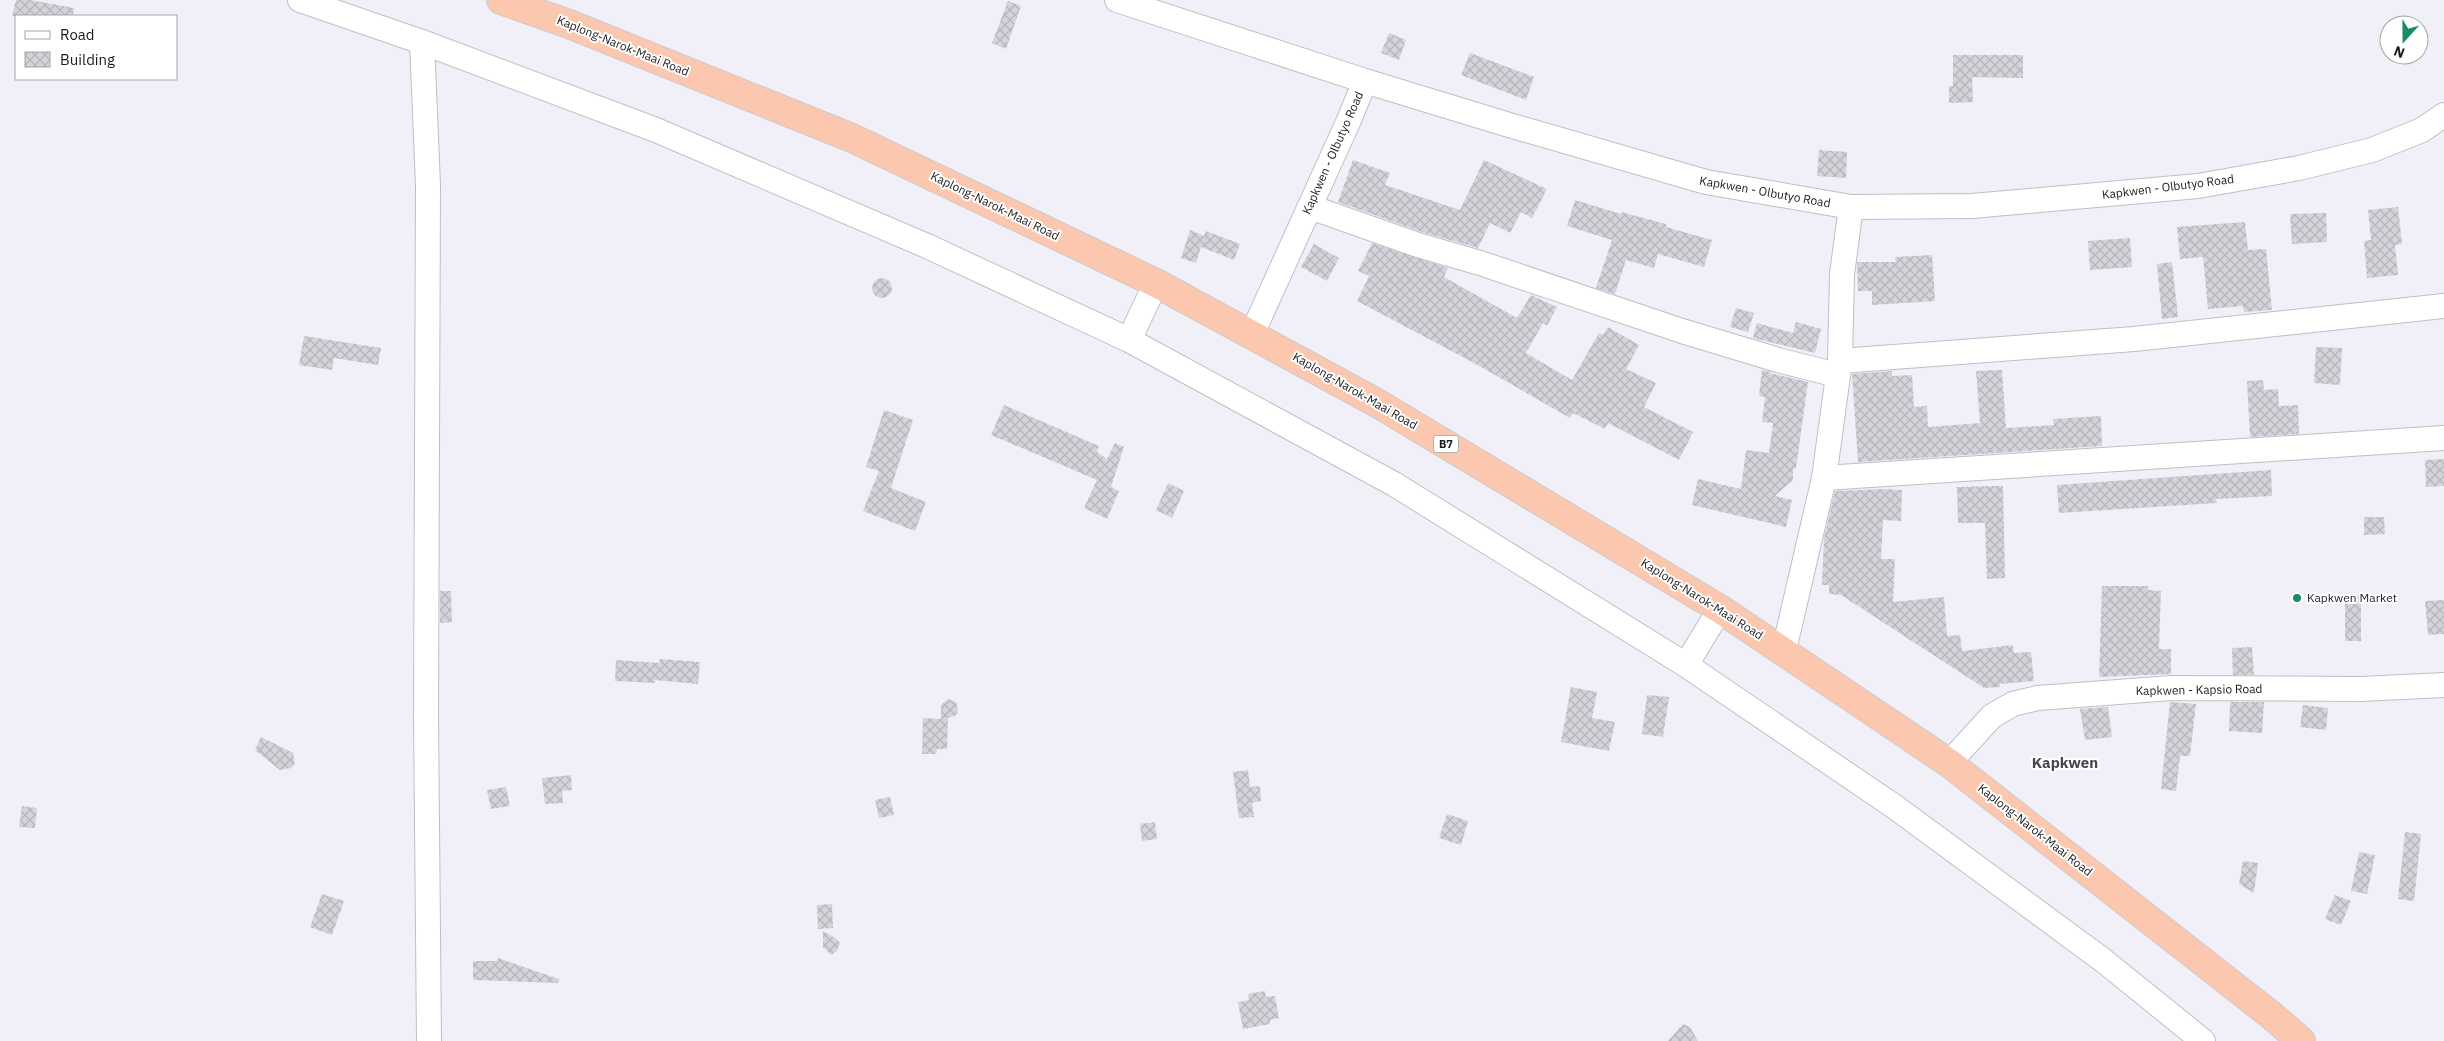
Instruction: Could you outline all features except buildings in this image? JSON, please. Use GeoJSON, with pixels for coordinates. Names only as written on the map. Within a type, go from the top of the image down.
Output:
{"type":"FeatureCollection","features":[{"type":"Feature","properties":{"kind":"highway","name":"Kaplong-Narok-Maai Road"},"geometry":{"type":"LineString","coordinates":[[501,0],[569,24],[852,138],[1156,283],[1378,403],[1720,609],[1784,650],[1949,763],[2271,1015],[2301,1041]]}},
{"type":"Feature","properties":{"kind":"street"},"geometry":{"type":"LineString","coordinates":[[300,0],[422,42],[656,130],[927,246],[1129,340],[1394,484],[1686,665],[1903,813],[2104,961],[2203,1041]]}},
{"type":"Feature","properties":{"kind":"street"},"geometry":{"type":"LineString","coordinates":[[1118,0],[1365,81]]}},
{"type":"Feature","properties":{"kind":"street"},"geometry":{"type":"LineString","coordinates":[[422,42],[428,185],[426,715],[429,1041]]}},
{"type":"Feature","properties":{"kind":"street","name":"Kapkwen - Olbutyo Road"},"geometry":{"type":"LineString","coordinates":[[1252,334],[1350,120],[1365,81],[1509,126],[1706,182],[1850,208],[1972,206],[2198,186],[2298,168],[2372,150],[2422,130],[2444,115]]}},
{"type":"Feature","properties":{"kind":"street"},"geometry":{"type":"LineString","coordinates":[[1310,207],[1418,245],[1480,263],[1682,331],[1778,360],[1838,368],[2134,340],[2444,306]]}},
{"type":"Feature","properties":{"kind":"street"},"geometry":{"type":"LineString","coordinates":[[1784,650],[1824,478],[1838,368],[1842,274],[1850,208]]}},
{"type":"Feature","properties":{"kind":"street"},"geometry":{"type":"LineString","coordinates":[[1129,340],[1156,283]]}},
{"type":"Feature","properties":{"kind":"street"},"geometry":{"type":"LineString","coordinates":[[1824,478],[2444,438]]}},
{"type":"Feature","properties":{"kind":"street"},"geometry":{"type":"LineString","coordinates":[[1686,665],[1720,609]]}},
{"type":"Feature","properties":{"kind":"street","name":"Kapkwen - Kapsio Road"},"geometry":{"type":"LineString","coordinates":[[1949,763],[1992,716],[2013,704],[2038,698],[2171,688],[2361,690],[2444,686]]}},
{"type":"Feature","properties":{"kind":"place","name":"Kapkwen Market"},"geometry":{"type":"Point","coordinates":[2297,598]}},
{"type":"Feature","properties":{"kind":"district","name":"Kapkwen"},"geometry":{"type":"Point","coordinates":[2065,763]}}]}
